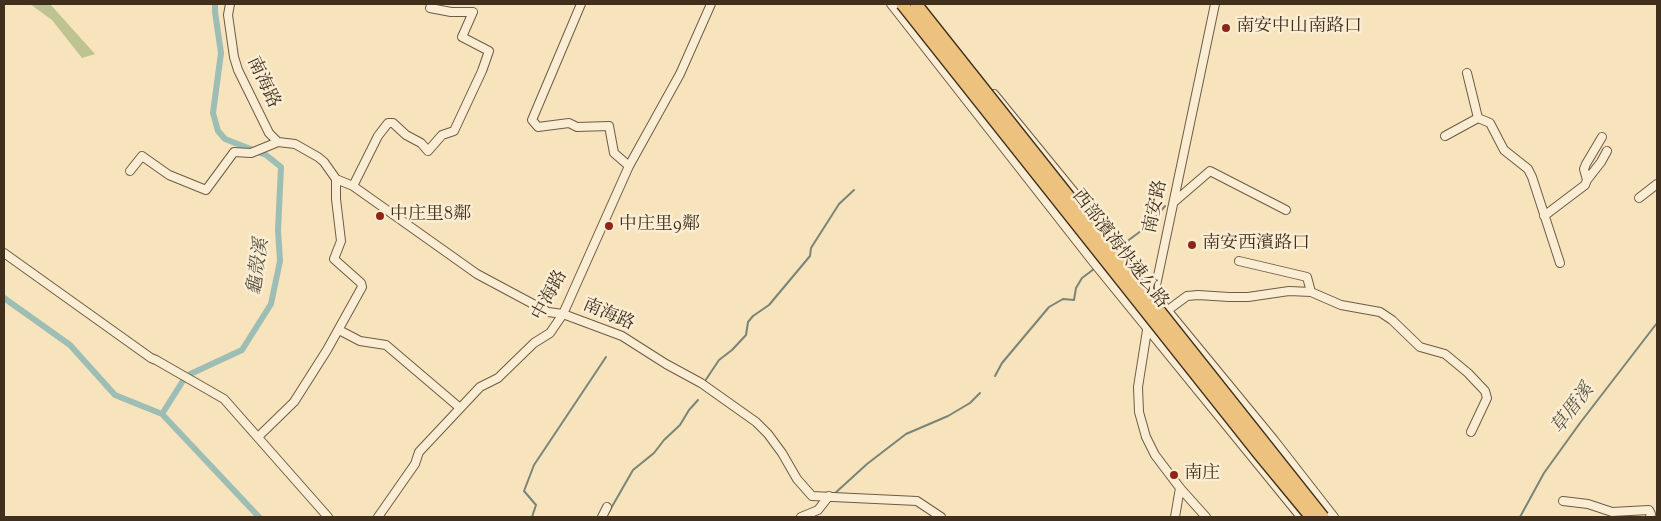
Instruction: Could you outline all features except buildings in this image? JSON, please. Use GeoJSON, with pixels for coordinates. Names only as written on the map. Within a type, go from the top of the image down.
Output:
{"type":"FeatureCollection","features":[{"type":"Feature","properties":{"kind":"highway","name":"西部濱海快速公路"},"geometry":{"type":"LineString","coordinates":[[902,4],[1258,454],[1311,517]]}},
{"type":"Feature","properties":{"kind":"highway","name":"西部濱海快速公路"},"geometry":{"type":"LineString","coordinates":[[923,5],[1323,517]]}},
{"type":"Feature","properties":{"kind":"street","name":"南海路"},"geometry":{"type":"LineString","coordinates":[[230,4],[228,15],[234,57],[238,70],[269,133],[278,142],[295,144],[318,157],[336,179],[353,186],[477,274],[548,312],[563,314],[622,336],[666,364],[701,383],[756,422],[768,434],[797,479],[812,496],[917,501],[941,517]]}},
{"type":"Feature","properties":{"kind":"street"},"geometry":{"type":"LineString","coordinates":[[582,4],[532,120],[538,128],[569,123],[577,127],[609,126],[614,153],[629,166]]}},
{"type":"Feature","properties":{"kind":"street","name":"中海路"},"geometry":{"type":"LineString","coordinates":[[378,517],[415,464],[419,452],[480,387],[498,378],[534,343],[550,333],[563,314],[629,166],[680,74],[710,4]]}},
{"type":"Feature","properties":{"kind":"street"},"geometry":{"type":"LineString","coordinates":[[891,4],[1094,263],[1301,517]]}},
{"type":"Feature","properties":{"kind":"street","name":"南安路"},"geometry":{"type":"LineString","coordinates":[[1206,517],[1180,488],[1155,455],[1146,437],[1139,412],[1138,387],[1147,327],[1215,4]]}},
{"type":"Feature","properties":{"kind":"street"},"geometry":{"type":"LineString","coordinates":[[923,5],[1334,517]]}},
{"type":"Feature","properties":{"kind":"street"},"geometry":{"type":"LineString","coordinates":[[353,186],[378,136],[388,123],[394,123],[406,136],[421,143],[428,151],[442,135],[454,131],[482,71],[489,51],[462,37],[473,12],[451,12],[430,8]]}},
{"type":"Feature","properties":{"kind":"street"},"geometry":{"type":"LineString","coordinates":[[1467,73],[1478,118]]}},
{"type":"Feature","properties":{"kind":"street"},"geometry":{"type":"LineString","coordinates":[[1445,136],[1478,118]]}},
{"type":"Feature","properties":{"kind":"street"},"geometry":{"type":"LineString","coordinates":[[1478,118],[1490,123],[1504,150],[1528,169],[1560,262]]}},
{"type":"Feature","properties":{"kind":"street"},"geometry":{"type":"LineString","coordinates":[[1587,180],[1584,169],[1602,137]]}},
{"type":"Feature","properties":{"kind":"street"},"geometry":{"type":"LineString","coordinates":[[130,171],[142,156],[169,176],[206,190],[234,152],[251,153],[278,142]]}},
{"type":"Feature","properties":{"kind":"street"},"geometry":{"type":"LineString","coordinates":[[1544,216],[1586,184],[1607,151]]}},
{"type":"Feature","properties":{"kind":"street"},"geometry":{"type":"LineString","coordinates":[[1174,202],[1210,172],[1286,210]]}},
{"type":"Feature","properties":{"kind":"street"},"geometry":{"type":"LineString","coordinates":[[258,437],[294,402],[339,330],[362,287],[334,259],[341,241],[336,199],[336,179]]}},
{"type":"Feature","properties":{"kind":"street"},"geometry":{"type":"LineString","coordinates":[[1639,198],[1657,184]]}},
{"type":"Feature","properties":{"kind":"street"},"geometry":{"type":"LineString","coordinates":[[4,253],[151,358],[224,399],[328,517]]}},
{"type":"Feature","properties":{"kind":"street"},"geometry":{"type":"LineString","coordinates":[[1239,261],[1306,277],[1311,292]]}},
{"type":"Feature","properties":{"kind":"street"},"geometry":{"type":"LineString","coordinates":[[1147,327],[1187,296],[1198,295],[1229,298],[1289,291],[1311,292],[1341,304],[1380,312],[1392,320],[1420,347],[1445,354],[1468,372],[1485,391],[1487,398],[1471,432]]}},
{"type":"Feature","properties":{"kind":"street"},"geometry":{"type":"LineString","coordinates":[[339,330],[360,341],[386,345],[460,408]]}},
{"type":"Feature","properties":{"kind":"street"},"geometry":{"type":"LineString","coordinates":[[1175,517],[1180,488]]}},
{"type":"Feature","properties":{"kind":"street"},"geometry":{"type":"LineString","coordinates":[[801,517],[818,510],[829,496]]}},
{"type":"Feature","properties":{"kind":"street"},"geometry":{"type":"LineString","coordinates":[[1562,501],[1588,504],[1612,512],[1649,510],[1650,517]]}},
{"type":"Feature","properties":{"kind":"street"},"geometry":{"type":"LineString","coordinates":[[602,517],[607,507]]}},
{"type":"Feature","properties":{"kind":"green space"},"geometry":{"type":"Polygon","coordinates":[[[30,4],[50,4],[95,54],[82,58],[52,20],[30,4]]]}},
{"type":"Feature","properties":{"kind":"waterway","name":"龜殼溪"},"geometry":{"type":"LineString","coordinates":[[4,298],[70,345],[115,395],[162,414],[186,376],[242,350],[271,304],[280,261],[278,230],[281,167],[266,155],[225,139],[218,131],[213,113],[221,53],[215,4]]}},
{"type":"Feature","properties":{"kind":"waterway"},"geometry":{"type":"LineString","coordinates":[[705,381],[719,360],[746,335],[748,322],[753,316],[769,305],[810,256],[811,248],[839,204],[854,190]]}},
{"type":"Feature","properties":{"kind":"waterway"},"geometry":{"type":"LineString","coordinates":[[1122,245],[1149,225],[1165,206]]}},
{"type":"Feature","properties":{"kind":"waterway"},"geometry":{"type":"LineString","coordinates":[[995,376],[1002,363],[1049,307],[1063,299],[1074,300],[1076,288],[1082,278],[1094,269]]}},
{"type":"Feature","properties":{"kind":"waterway","name":"草厝溪"},"geometry":{"type":"LineString","coordinates":[[1520,517],[1544,473],[1657,323]]}},
{"type":"Feature","properties":{"kind":"waterway"},"geometry":{"type":"LineString","coordinates":[[532,517],[536,505],[524,491],[534,465],[606,357]]}},
{"type":"Feature","properties":{"kind":"waterway"},"geometry":{"type":"LineString","coordinates":[[833,495],[867,464],[906,434],[948,416],[970,403],[980,393]]}},
{"type":"Feature","properties":{"kind":"waterway"},"geometry":{"type":"LineString","coordinates":[[606,517],[633,470],[654,453],[664,440],[680,425],[698,400]]}},
{"type":"Feature","properties":{"kind":"waterway"},"geometry":{"type":"LineString","coordinates":[[162,414],[259,517]]}},
{"type":"Feature","properties":{"kind":"place","name":"南安中山南路口"},"geometry":{"type":"Point","coordinates":[1226,28]}},
{"type":"Feature","properties":{"kind":"place","name":"中庄里8鄰"},"geometry":{"type":"Point","coordinates":[380,216]}},
{"type":"Feature","properties":{"kind":"place","name":"中庄里9鄰"},"geometry":{"type":"Point","coordinates":[609,226]}},
{"type":"Feature","properties":{"kind":"place","name":"南安西濱路口"},"geometry":{"type":"Point","coordinates":[1192,245]}},
{"type":"Feature","properties":{"kind":"place","name":"南庄"},"geometry":{"type":"Point","coordinates":[1174,475]}}]}
